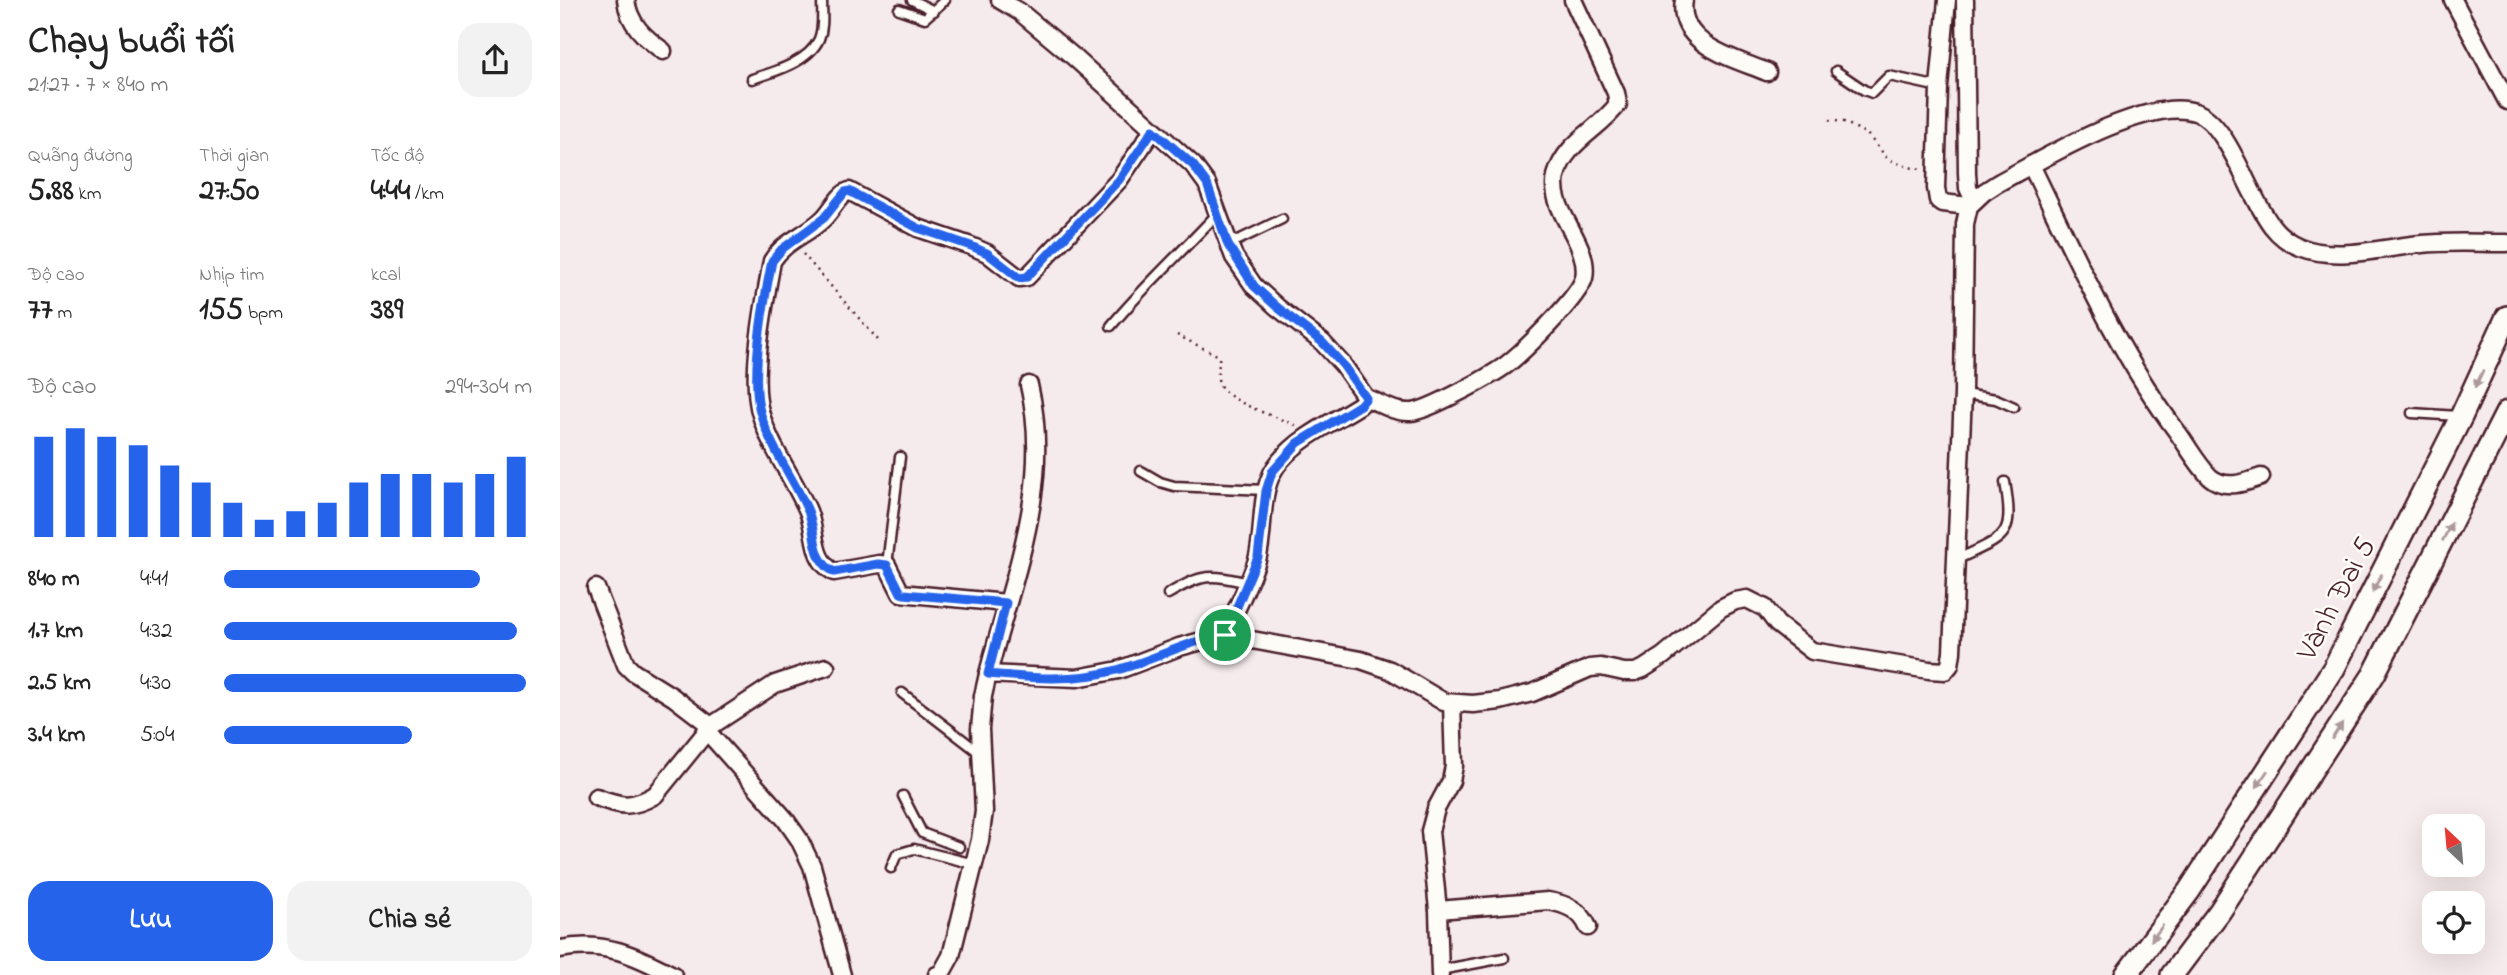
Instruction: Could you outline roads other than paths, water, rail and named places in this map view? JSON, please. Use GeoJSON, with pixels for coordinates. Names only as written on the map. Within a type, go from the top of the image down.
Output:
{"type":"FeatureCollection","features":[{"type":"Feature","properties":{"kind":"main road","name":"Vành Đai 5"},"geometry":{"type":"LineString","coordinates":[[2126,975],[2189,891],[2334,668],[2461,416],[2507,317]]}},
{"type":"Feature","properties":{"kind":"main road"},"geometry":{"type":"LineString","coordinates":[[2172,975],[2220,911],[2374,674],[2507,412]]}},
{"type":"Feature","properties":{"kind":"street"},"geometry":{"type":"LineString","coordinates":[[626,0],[632,22],[647,39],[663,51]]}},
{"type":"Feature","properties":{"kind":"street"},"geometry":{"type":"LineString","coordinates":[[1000,0],[1020,12],[1057,43],[1193,165],[1207,184],[1228,245],[1254,286],[1322,342],[1343,365],[1366,398],[1385,407],[1414,412],[1506,365],[1580,288],[1584,277],[1583,259],[1559,201],[1556,177],[1573,146],[1618,104],[1616,93],[1573,0]]}},
{"type":"Feature","properties":{"kind":"street"},"geometry":{"type":"LineString","coordinates":[[1684,0],[1685,19],[1696,38],[1707,47],[1768,72]]}},
{"type":"Feature","properties":{"kind":"street"},"geometry":{"type":"LineString","coordinates":[[1947,0],[1939,86],[1936,170],[1936,196],[1942,203],[1968,204],[2031,165],[2112,125],[2159,112],[2196,112],[2212,123],[2226,142],[2267,221],[2278,234],[2302,248],[2338,254],[2424,243],[2507,243]]}},
{"type":"Feature","properties":{"kind":"street"},"geometry":{"type":"LineString","coordinates":[[988,674],[1077,678],[1119,670],[1179,647],[1225,635],[1361,660],[1390,670],[1452,704],[1500,701],[1532,693],[1590,668],[1635,672],[1663,656],[1721,608],[1747,599],[1765,608],[1777,624],[1812,651],[1945,671],[1950,665],[1963,394],[1968,204],[1965,0]]}},
{"type":"Feature","properties":{"kind":"street"},"geometry":{"type":"LineString","coordinates":[[2453,0],[2507,101]]}},
{"type":"Feature","properties":{"kind":"street"},"geometry":{"type":"LineString","coordinates":[[1006,603],[904,594],[887,565],[878,564],[834,572],[826,568],[821,561],[814,543],[809,514],[761,417],[757,395],[756,373],[772,261],[791,241],[824,218],[845,192],[849,191],[918,228],[971,246],[999,261],[1019,278],[1027,277],[1119,180],[1153,130]]}},
{"type":"Feature","properties":{"kind":"street"},"geometry":{"type":"LineString","coordinates":[[2031,165],[2097,301],[2161,411],[2210,477],[2225,484],[2242,484],[2261,477]]}},
{"type":"Feature","properties":{"kind":"street"},"geometry":{"type":"LineString","coordinates":[[937,975],[947,967],[951,956],[984,811],[981,754],[983,696],[1006,603],[1023,549],[1035,493],[1036,415],[1029,385]]}},
{"type":"Feature","properties":{"kind":"street"},"geometry":{"type":"LineString","coordinates":[[1225,635],[1258,557],[1266,491],[1272,472],[1298,443],[1360,405],[1366,398]]}},
{"type":"Feature","properties":{"kind":"street"},"geometry":{"type":"LineString","coordinates":[[596,588],[626,665],[633,673],[673,697],[708,728],[799,839],[811,866],[842,975]]}},
{"type":"Feature","properties":{"kind":"street"},"geometry":{"type":"LineString","coordinates":[[596,797],[622,806],[635,804],[655,795],[708,728],[775,684],[826,667]]}},
{"type":"Feature","properties":{"kind":"street"},"geometry":{"type":"LineString","coordinates":[[1440,972],[1438,910],[1430,831],[1436,809],[1451,781],[1454,766],[1452,704]]}},
{"type":"Feature","properties":{"kind":"street"},"geometry":{"type":"LineString","coordinates":[[1438,910],[1548,901],[1562,903],[1577,912],[1588,927]]}},
{"type":"Feature","properties":{"kind":"street"},"geometry":{"type":"LineString","coordinates":[[560,949],[585,946],[618,949],[673,975]]}},
{"type":"Feature","properties":{"kind":"lane"},"geometry":{"type":"LineString","coordinates":[[752,79],[773,73],[813,50],[820,38],[823,23],[821,0]]}},
{"type":"Feature","properties":{"kind":"lane"},"geometry":{"type":"LineString","coordinates":[[912,0],[934,11]]}},
{"type":"Feature","properties":{"kind":"lane"},"geometry":{"type":"LineString","coordinates":[[899,9],[925,18],[945,0]]}},
{"type":"Feature","properties":{"kind":"lane"},"geometry":{"type":"LineString","coordinates":[[1836,71],[1872,93],[1889,76],[1939,86]]}},
{"type":"Feature","properties":{"kind":"lane"},"geometry":{"type":"LineString","coordinates":[[1111,327],[1142,289],[1183,251],[1217,214]]}},
{"type":"Feature","properties":{"kind":"lane"},"geometry":{"type":"LineString","coordinates":[[1228,245],[1282,219]]}},
{"type":"Feature","properties":{"kind":"lane"},"geometry":{"type":"LineString","coordinates":[[1963,394],[1996,398],[2014,407]]}},
{"type":"Feature","properties":{"kind":"lane"},"geometry":{"type":"LineString","coordinates":[[2412,413],[2461,416]]}},
{"type":"Feature","properties":{"kind":"lane"},"geometry":{"type":"LineString","coordinates":[[887,565],[900,457]]}},
{"type":"Feature","properties":{"kind":"lane"},"geometry":{"type":"LineString","coordinates":[[1141,471],[1160,482],[1174,486],[1266,491]]}},
{"type":"Feature","properties":{"kind":"lane"},"geometry":{"type":"LineString","coordinates":[[1956,560],[1994,541],[2005,532],[2010,512],[2005,482]]}},
{"type":"Feature","properties":{"kind":"lane"},"geometry":{"type":"LineString","coordinates":[[1168,594],[1191,580],[1208,575],[1249,583]]}},
{"type":"Feature","properties":{"kind":"lane"},"geometry":{"type":"LineString","coordinates":[[902,693],[981,754]]}},
{"type":"Feature","properties":{"kind":"lane"},"geometry":{"type":"LineString","coordinates":[[903,796],[922,833],[959,847]]}},
{"type":"Feature","properties":{"kind":"lane"},"geometry":{"type":"LineString","coordinates":[[891,869],[897,854],[914,849],[974,855]]}},
{"type":"Feature","properties":{"kind":"lane"},"geometry":{"type":"LineString","coordinates":[[1440,972],[1504,958]]}}]}
